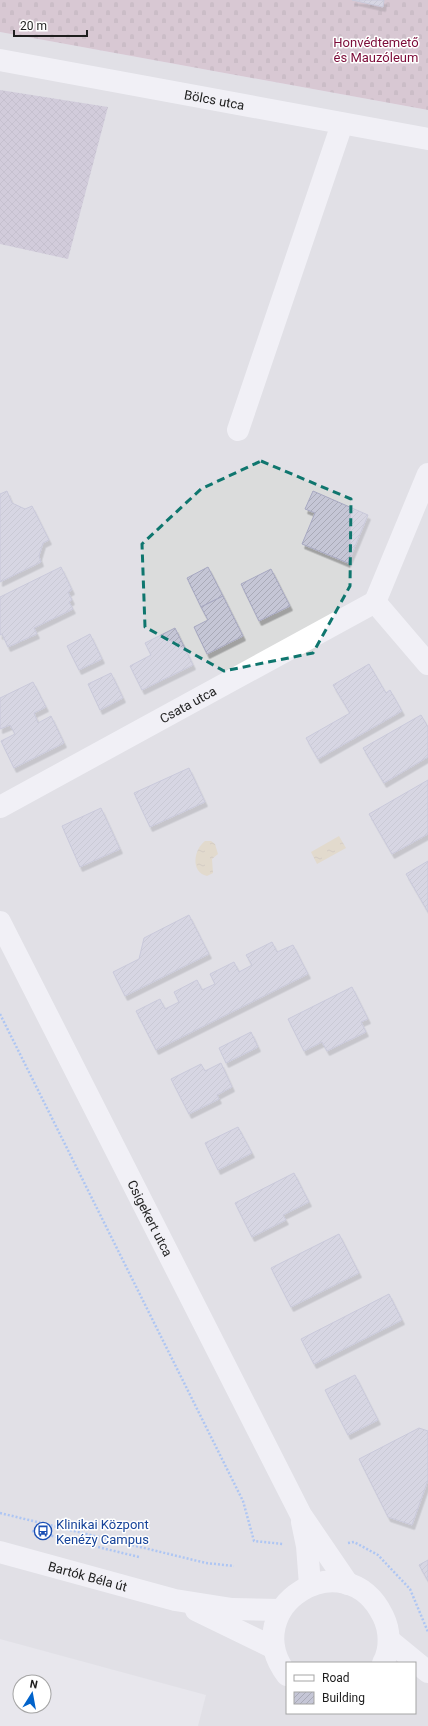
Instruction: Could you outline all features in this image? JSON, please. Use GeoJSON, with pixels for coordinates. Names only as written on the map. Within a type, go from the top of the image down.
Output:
{"type":"FeatureCollection","features":[{"type":"Feature","properties":{"kind":"street","name":"Bölcs utca"},"geometry":{"type":"LineString","coordinates":[[0,60],[428,139]]}},
{"type":"Feature","properties":{"kind":"street"},"geometry":{"type":"LineString","coordinates":[[238,430],[342,124]]}},
{"type":"Feature","properties":{"kind":"street"},"geometry":{"type":"LineString","coordinates":[[428,474],[375,602],[428,664]]}},
{"type":"Feature","properties":{"kind":"street","name":"Csata utca"},"geometry":{"type":"LineString","coordinates":[[0,807],[375,602]]}},
{"type":"Feature","properties":{"kind":"street","name":"Csigekert utca"},"geometry":{"type":"LineString","coordinates":[[0,922],[301,1515]]}},
{"type":"Feature","properties":{"kind":"street"},"geometry":{"type":"LineString","coordinates":[[301,1515],[348,1584]]}},
{"type":"Feature","properties":{"kind":"street"},"geometry":{"type":"LineString","coordinates":[[301,1515],[310,1585]]}},
{"type":"Feature","properties":{"kind":"street","name":"Bartók Béla út"},"geometry":{"type":"LineString","coordinates":[[0,1552],[175,1600]]}},
{"type":"Feature","properties":{"kind":"street"},"geometry":{"type":"LineString","coordinates":[[286,1674],[280,1666],[274,1648],[274,1630],[281,1610],[288,1601],[301,1590],[310,1585],[325,1582],[348,1584],[365,1592],[378,1605],[386,1622],[389,1640],[386,1659],[384,1662]]}},
{"type":"Feature","properties":{"kind":"street"},"geometry":{"type":"LineString","coordinates":[[175,1600],[232,1609],[281,1610]]}},
{"type":"Feature","properties":{"kind":"street"},"geometry":{"type":"LineString","coordinates":[[175,1600],[274,1648]]}},
{"type":"Feature","properties":{"kind":"street"},"geometry":{"type":"LineString","coordinates":[[389,1640],[416,1662]]}},
{"type":"Feature","properties":{"kind":"street"},"geometry":{"type":"LineString","coordinates":[[416,1662],[428,1672]]}},
{"type":"Feature","properties":{"kind":"street"},"geometry":{"type":"LineString","coordinates":[[416,1681],[428,1683]]}},
{"type":"Feature","properties":{"kind":"path"},"geometry":{"type":"LineString","coordinates":[[0,1014],[243,1501],[254,1542]]}},
{"type":"Feature","properties":{"kind":"path"},"geometry":{"type":"LineString","coordinates":[[0,1513],[206,1563],[234,1566]]}},
{"type":"Feature","properties":{"kind":"path"},"geometry":{"type":"LineString","coordinates":[[32,1531],[139,1557]]}},
{"type":"Feature","properties":{"kind":"highlighted area"},"geometry":{"type":"Polygon","coordinates":[[[261,461],[351,499],[350,586],[313,653],[224,671],[145,627],[142,544],[201,489],[261,461]]]}},
{"type":"Feature","properties":{"kind":"shaded area"},"geometry":{"type":"Polygon","coordinates":[[[0,32],[428,110],[428,1726],[0,1726],[0,32]]]}},
{"type":"Feature","properties":{"kind":"shaded area"},"geometry":{"type":"Polygon","coordinates":[[[0,90],[108,107],[68,259],[0,244],[0,90]]]}},
{"type":"Feature","properties":{"kind":"shaded area"},"geometry":{"type":"Polygon","coordinates":[[[0,1639],[206,1695],[198,1726],[0,1726],[0,1639]]]}},
{"type":"Feature","properties":{"kind":"green space","name":"Honvédtemető és Mauzóleum"},"geometry":{"type":"Polygon","coordinates":[[[0,0],[428,0],[428,110],[0,32],[0,0]]]}},
{"type":"Feature","properties":{"kind":"water"},"geometry":{"type":"Polygon","coordinates":[[[339,836],[346,848],[317,864],[311,852],[339,836]]]}},
{"type":"Feature","properties":{"kind":"water"},"geometry":{"type":"Polygon","coordinates":[[[205,841],[211,841],[215,844],[218,854],[212,859],[213,873],[207,876],[198,870],[196,865],[196,855],[198,849],[205,841]]]}},
{"type":"Feature","properties":{"kind":"building"},"geometry":{"type":"Polygon","coordinates":[[[352,0],[384,0],[383,7],[352,0]]]}},
{"type":"Feature","properties":{"kind":"building"},"geometry":{"type":"Polygon","coordinates":[[[7,491],[12,503],[25,509],[32,506],[49,540],[43,543],[39,556],[41,562],[0,582],[0,494],[7,491]]]}},
{"type":"Feature","properties":{"kind":"building"},"geometry":{"type":"Polygon","coordinates":[[[313,491],[368,515],[348,563],[302,544],[315,513],[305,509],[313,491]]]}},
{"type":"Feature","properties":{"kind":"building"},"geometry":{"type":"Polygon","coordinates":[[[61,567],[72,590],[68,592],[72,600],[69,602],[73,609],[34,628],[37,634],[8,647],[2,634],[0,635],[0,597],[61,567]]]}},
{"type":"Feature","properties":{"kind":"building"},"geometry":{"type":"Polygon","coordinates":[[[208,567],[223,596],[201,607],[187,578],[208,567]]]}},
{"type":"Feature","properties":{"kind":"building"},"geometry":{"type":"Polygon","coordinates":[[[271,569],[290,606],[259,621],[241,584],[271,569]]]}},
{"type":"Feature","properties":{"kind":"building"},"geometry":{"type":"Polygon","coordinates":[[[223,596],[243,636],[207,654],[194,627],[208,620],[201,607],[223,596]]]}},
{"type":"Feature","properties":{"kind":"building"},"geometry":{"type":"Polygon","coordinates":[[[175,628],[193,665],[142,690],[130,666],[151,655],[145,643],[175,628]]]}},
{"type":"Feature","properties":{"kind":"building"},"geometry":{"type":"Polygon","coordinates":[[[90,634],[102,659],[79,670],[67,646],[90,634]]]}},
{"type":"Feature","properties":{"kind":"building"},"geometry":{"type":"Polygon","coordinates":[[[369,664],[386,693],[390,690],[402,711],[318,759],[306,738],[350,713],[333,685],[369,664]]]}},
{"type":"Feature","properties":{"kind":"building"},"geometry":{"type":"Polygon","coordinates":[[[111,673],[123,698],[100,710],[88,684],[111,673]]]}},
{"type":"Feature","properties":{"kind":"building"},"geometry":{"type":"Polygon","coordinates":[[[33,682],[46,707],[34,713],[38,723],[51,716],[64,743],[14,768],[1,741],[15,734],[10,725],[0,729],[0,698],[33,682]]]}},
{"type":"Feature","properties":{"kind":"building"},"geometry":{"type":"Polygon","coordinates":[[[421,715],[428,727],[428,757],[384,783],[363,748],[421,715]]]}},
{"type":"Feature","properties":{"kind":"building"},"geometry":{"type":"Polygon","coordinates":[[[189,768],[205,802],[150,827],[134,793],[189,768]]]}},
{"type":"Feature","properties":{"kind":"building"},"geometry":{"type":"Polygon","coordinates":[[[428,780],[428,834],[392,854],[369,814],[428,780]]]}},
{"type":"Feature","properties":{"kind":"building"},"geometry":{"type":"Polygon","coordinates":[[[101,808],[120,849],[80,867],[62,826],[101,808]]]}},
{"type":"Feature","properties":{"kind":"building"},"geometry":{"type":"Polygon","coordinates":[[[428,861],[428,912],[406,874],[428,861]]]}},
{"type":"Feature","properties":{"kind":"building"},"geometry":{"type":"Polygon","coordinates":[[[189,915],[209,954],[125,996],[113,972],[139,959],[144,938],[189,915]]]}},
{"type":"Feature","properties":{"kind":"building"},"geometry":{"type":"Polygon","coordinates":[[[272,942],[277,952],[293,945],[308,974],[156,1050],[136,1011],[160,999],[165,1009],[179,1002],[174,992],[197,980],[202,990],[215,984],[210,974],[234,962],[239,972],[252,965],[246,955],[272,942]]]}},
{"type":"Feature","properties":{"kind":"building"},"geometry":{"type":"Polygon","coordinates":[[[352,987],[368,1019],[361,1022],[366,1032],[327,1051],[322,1042],[304,1051],[288,1019],[352,987]]]}},
{"type":"Feature","properties":{"kind":"building"},"geometry":{"type":"Polygon","coordinates":[[[251,1032],[258,1047],[226,1063],[219,1048],[251,1032]]]}},
{"type":"Feature","properties":{"kind":"building"},"geometry":{"type":"Polygon","coordinates":[[[221,1063],[232,1087],[217,1095],[219,1099],[189,1114],[171,1079],[201,1064],[205,1071],[221,1063]]]}},
{"type":"Feature","properties":{"kind":"building"},"geometry":{"type":"Polygon","coordinates":[[[238,1127],[252,1153],[218,1170],[205,1143],[238,1127]]]}},
{"type":"Feature","properties":{"kind":"building"},"geometry":{"type":"Polygon","coordinates":[[[294,1173],[309,1202],[283,1215],[286,1220],[252,1237],[235,1203],[294,1173]]]}},
{"type":"Feature","properties":{"kind":"building"},"geometry":{"type":"Polygon","coordinates":[[[339,1234],[359,1273],[291,1307],[271,1268],[339,1234]]]}},
{"type":"Feature","properties":{"kind":"building"},"geometry":{"type":"Polygon","coordinates":[[[389,1294],[402,1320],[314,1364],[301,1339],[389,1294]]]}},
{"type":"Feature","properties":{"kind":"building"},"geometry":{"type":"Polygon","coordinates":[[[355,1375],[378,1420],[348,1435],[325,1390],[355,1375]]]}},
{"type":"Feature","properties":{"kind":"building"},"geometry":{"type":"Polygon","coordinates":[[[419,1428],[428,1431],[428,1480],[412,1525],[388,1517],[359,1459],[419,1428]]]}},
{"type":"Feature","properties":{"kind":"building"},"geometry":{"type":"Polygon","coordinates":[[[428,1560],[428,1581],[419,1565],[428,1560]]]}},
{"type":"Feature","properties":{"kind":"place","name":"Klinikai Központ Kenézy Campus"},"geometry":{"type":"Point","coordinates":[43,1531]}}]}
